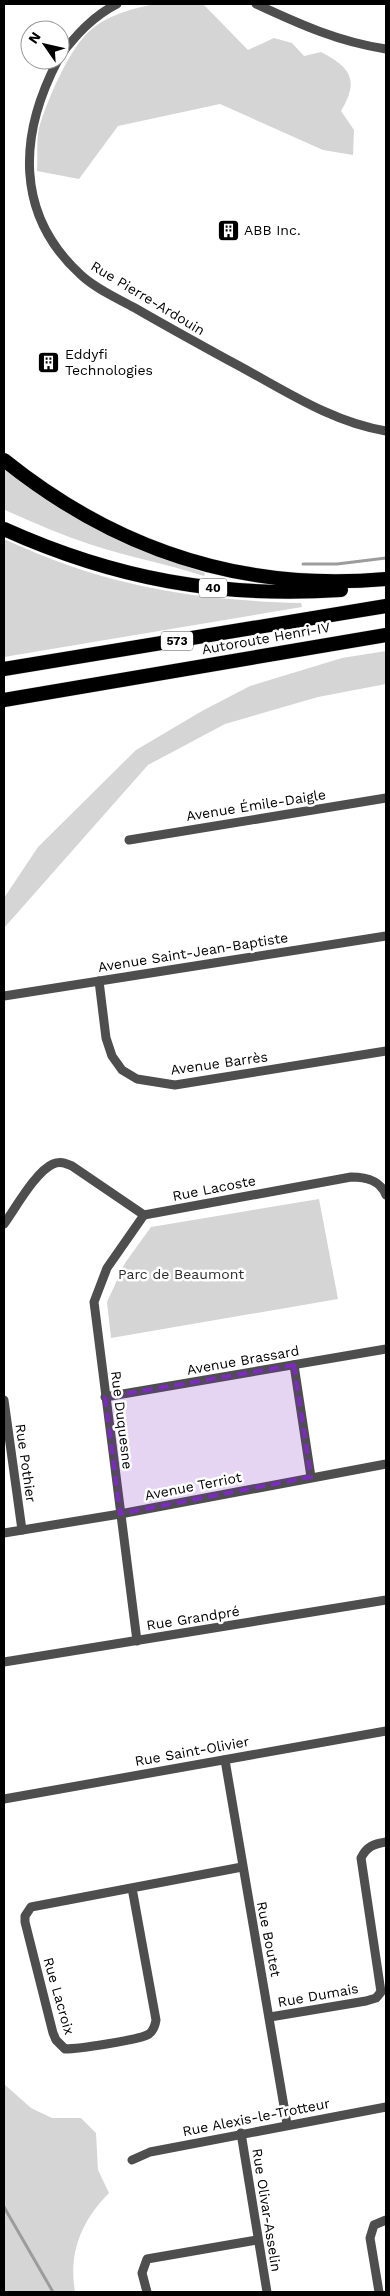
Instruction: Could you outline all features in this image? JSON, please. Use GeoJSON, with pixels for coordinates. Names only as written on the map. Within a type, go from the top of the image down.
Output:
{"type":"FeatureCollection","features":[{"type":"Feature","properties":{"kind":"highway"},"geometry":{"type":"LineString","coordinates":[[4,460],[44,490],[87,518],[119,535],[167,554],[212,567],[266,578],[331,582],[386,579]]}},
{"type":"Feature","properties":{"kind":"highway","name":"40"},"geometry":{"type":"LineString","coordinates":[[4,529],[46,547],[114,570],[200,587],[297,592],[386,587]]}},
{"type":"Feature","properties":{"kind":"highway","name":"Autoroute Henri-IV"},"geometry":{"type":"LineString","coordinates":[[4,669],[386,606]]}},
{"type":"Feature","properties":{"kind":"highway","name":"Autoroute Henri-IV"},"geometry":{"type":"LineString","coordinates":[[4,700],[386,635]]}},
{"type":"Feature","properties":{"kind":"street"},"geometry":{"type":"LineString","coordinates":[[70,43],[92,20],[117,4]]}},
{"type":"Feature","properties":{"kind":"street"},"geometry":{"type":"LineString","coordinates":[[256,4],[330,36],[386,49]]}},
{"type":"Feature","properties":{"kind":"street","name":"Rue Pierre-Ardouin"},"geometry":{"type":"LineString","coordinates":[[54,70],[37,108],[31,133],[28,169],[35,203],[50,238],[81,276],[198,344],[331,415],[386,431]]}},
{"type":"Feature","properties":{"kind":"street","name":"Avenue Émile-Daigle"},"geometry":{"type":"LineString","coordinates":[[129,840],[386,798]]}},
{"type":"Feature","properties":{"kind":"street","name":"Avenue Saint-Jean-Baptiste"},"geometry":{"type":"LineString","coordinates":[[4,996],[386,936]]}},
{"type":"Feature","properties":{"kind":"street","name":"Avenue Barrès"},"geometry":{"type":"LineString","coordinates":[[99,981],[106,1038],[112,1056],[122,1070],[137,1079],[174,1085],[386,1051]]}},
{"type":"Feature","properties":{"kind":"street"},"geometry":{"type":"LineString","coordinates":[[4,1224],[40,1174],[54,1163],[63,1162],[72,1166],[144,1215]]}},
{"type":"Feature","properties":{"kind":"street","name":"Rue Lacoste"},"geometry":{"type":"LineString","coordinates":[[144,1215],[351,1177],[368,1178],[384,1189],[386,1195]]}},
{"type":"Feature","properties":{"kind":"street","name":"Rue Duquesne"},"geometry":{"type":"LineString","coordinates":[[137,1641],[94,1302],[107,1268],[144,1215]]}},
{"type":"Feature","properties":{"kind":"street","name":"Avenue Brassard"},"geometry":{"type":"LineString","coordinates":[[105,1397],[386,1349]]}},
{"type":"Feature","properties":{"kind":"street"},"geometry":{"type":"LineString","coordinates":[[294,1365],[311,1478]]}},
{"type":"Feature","properties":{"kind":"street","name":"Rue Pothier"},"geometry":{"type":"LineString","coordinates":[[4,1400],[22,1530]]}},
{"type":"Feature","properties":{"kind":"street","name":"Avenue Terriot"},"geometry":{"type":"LineString","coordinates":[[4,1533],[120,1514],[386,1464]]}},
{"type":"Feature","properties":{"kind":"street","name":"Rue Grandpré"},"geometry":{"type":"LineString","coordinates":[[4,1662],[386,1600]]}},
{"type":"Feature","properties":{"kind":"street","name":"Rue Saint-Olivier"},"geometry":{"type":"LineString","coordinates":[[4,1800],[386,1731]]}},
{"type":"Feature","properties":{"kind":"street","name":"Rue Boutet"},"geometry":{"type":"LineString","coordinates":[[225,1760],[287,2124]]}},
{"type":"Feature","properties":{"kind":"street","name":"Rue Dumais"},"geometry":{"type":"LineString","coordinates":[[270,2017],[366,2001],[376,1998],[381,1992],[362,1858],[365,1850],[374,1844],[386,1842]]}},
{"type":"Feature","properties":{"kind":"street","name":"Rue Lacroix"},"geometry":{"type":"LineString","coordinates":[[132,1888],[156,2020],[154,2027],[150,2033],[137,2038],[65,2049],[56,2040],[53,2033],[25,1916],[31,1907],[242,1867]]}},
{"type":"Feature","properties":{"kind":"street","name":"Rue Alexis-le-Trotteur"},"geometry":{"type":"LineString","coordinates":[[132,2160],[150,2152],[241,2133],[386,2107]]}},
{"type":"Feature","properties":{"kind":"street","name":"Rue Olivar-Asselin"},"geometry":{"type":"LineString","coordinates":[[241,2133],[267,2292]]}},
{"type":"Feature","properties":{"kind":"street"},"geometry":{"type":"LineString","coordinates":[[379,2292],[370,2238],[374,2226],[386,2220]]}},
{"type":"Feature","properties":{"kind":"street"},"geometry":{"type":"LineString","coordinates":[[147,2292],[142,2273],[148,2259],[257,2240]]}},
{"type":"Feature","properties":{"kind":"highlighted area"},"geometry":{"type":"Polygon","coordinates":[[[294,1365],[311,1477],[120,1514],[105,1397],[294,1365]]]}},
{"type":"Feature","properties":{"kind":"green space"},"geometry":{"type":"Polygon","coordinates":[[[155,4],[203,4],[248,50],[274,38],[292,43],[304,56],[321,52],[340,64],[346,70],[351,83],[347,101],[341,111],[354,130],[353,155],[323,150],[220,104],[118,126],[79,179],[37,171],[39,128],[57,81],[63,70],[70,70],[70,57],[83,38],[98,25],[107,19],[136,8],[155,4]]]}},
{"type":"Feature","properties":{"kind":"green space"},"geometry":{"type":"Polygon","coordinates":[[[4,467],[27,485],[75,516],[150,553],[205,573],[204,576],[92,545],[48,529],[5,510],[4,467]]]}},
{"type":"Feature","properties":{"kind":"green space"},"geometry":{"type":"Polygon","coordinates":[[[4,539],[78,568],[149,588],[222,598],[301,603],[302,607],[4,657],[4,539]]]}},
{"type":"Feature","properties":{"kind":"green space"},"geometry":{"type":"Polygon","coordinates":[[[386,651],[386,684],[318,697],[225,724],[148,765],[4,928],[4,898],[38,847],[136,750],[202,711],[250,686],[342,658],[386,651]]]}},
{"type":"Feature","properties":{"kind":"green space","name":"Parc de Beaumont"},"geometry":{"type":"Polygon","coordinates":[[[319,1199],[338,1299],[111,1338],[107,1302],[125,1263],[151,1227],[319,1199]]]}},
{"type":"Feature","properties":{"kind":"green space"},"geometry":{"type":"Polygon","coordinates":[[[4,2084],[31,2108],[52,2118],[81,2118],[96,2133],[98,2170],[109,2193],[91,2214],[79,2238],[74,2264],[75,2292],[4,2292],[4,2084]]]}},
{"type":"Feature","properties":{"kind":"waterway"},"geometry":{"type":"LineString","coordinates":[[303,564],[337,564],[386,558]]}},
{"type":"Feature","properties":{"kind":"waterway"},"geometry":{"type":"LineString","coordinates":[[4,2207],[53,2292]]}},
{"type":"Feature","properties":{"kind":"place","name":"ABB Inc."},"geometry":{"type":"Point","coordinates":[228,230]}},
{"type":"Feature","properties":{"kind":"place","name":"Eddyfi Technologies"},"geometry":{"type":"Point","coordinates":[49,362]}}]}
